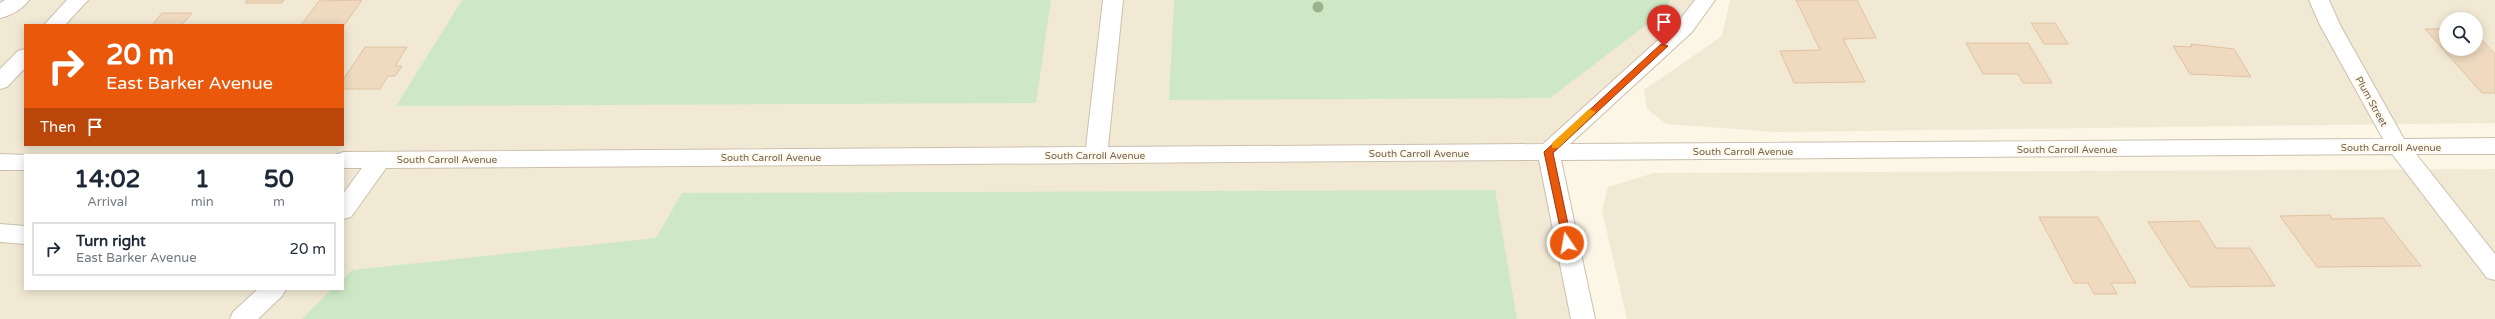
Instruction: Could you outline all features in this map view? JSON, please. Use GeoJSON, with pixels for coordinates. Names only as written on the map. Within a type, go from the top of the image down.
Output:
{"type":"FeatureCollection","features":[{"type":"Feature","properties":{"kind":"street"},"geometry":{"type":"LineString","coordinates":[[0,12],[19,0]]}},
{"type":"Feature","properties":{"kind":"street"},"geometry":{"type":"LineString","coordinates":[[55,24],[78,0]]}},
{"type":"Feature","properties":{"kind":"street"},"geometry":{"type":"LineString","coordinates":[[1096,155],[1114,0]]}},
{"type":"Feature","properties":{"kind":"street"},"geometry":{"type":"LineString","coordinates":[[1583,319],[1548,152],[1685,27],[1705,0]]}},
{"type":"Feature","properties":{"kind":"street","name":"Plum Street"},"geometry":{"type":"LineString","coordinates":[[2319,0],[2330,25],[2398,147],[2495,271]]}},
{"type":"Feature","properties":{"kind":"street"},"geometry":{"type":"LineString","coordinates":[[0,82],[24,57]]}},
{"type":"Feature","properties":{"kind":"street","name":"South Carroll Avenue"},"geometry":{"type":"LineString","coordinates":[[344,160],[2495,146]]}},
{"type":"Feature","properties":{"kind":"street"},"geometry":{"type":"LineString","coordinates":[[344,210],[380,159]]}},
{"type":"Feature","properties":{"kind":"street"},"geometry":{"type":"LineString","coordinates":[[0,162],[24,162]]}},
{"type":"Feature","properties":{"kind":"street"},"geometry":{"type":"LineString","coordinates":[[0,233],[24,234]]}},
{"type":"Feature","properties":{"kind":"street"},"geometry":{"type":"LineString","coordinates":[[242,319],[273,290]]}},
{"type":"Feature","properties":{"kind":"shaded area"},"geometry":{"type":"Polygon","coordinates":[[[0,0],[1705,0],[1548,152],[1583,319],[0,319],[0,0]]]}},
{"type":"Feature","properties":{"kind":"shaded area"},"geometry":{"type":"Polygon","coordinates":[[[1730,0],[2495,0],[2495,123],[1776,132],[1666,124],[1647,109],[1644,90],[1722,36],[1730,0]]]}},
{"type":"Feature","properties":{"kind":"shaded area"},"geometry":{"type":"Polygon","coordinates":[[[2495,169],[2495,319],[1627,319],[1602,211],[1608,187],[1654,173],[2495,169]]]}},
{"type":"Feature","properties":{"kind":"green space"},"geometry":{"type":"Polygon","coordinates":[[[462,0],[1051,0],[1036,103],[396,106],[462,0]]]}},
{"type":"Feature","properties":{"kind":"green space"},"geometry":{"type":"Polygon","coordinates":[[[1174,0],[1671,0],[1662,13],[1550,98],[1169,100],[1174,0]]]}},
{"type":"Feature","properties":{"kind":"green space"},"geometry":{"type":"Polygon","coordinates":[[[1495,190],[1517,319],[302,319],[331,290],[344,290],[344,278],[352,270],[656,238],[682,193],[1495,190]]]}},
{"type":"Feature","properties":{"kind":"building"},"geometry":{"type":"Polygon","coordinates":[[[247,0],[284,0],[282,3],[245,3],[247,0]]]}},
{"type":"Feature","properties":{"kind":"building"},"geometry":{"type":"Polygon","coordinates":[[[362,0],[344,26],[344,24],[302,24],[319,1],[362,0]]]}},
{"type":"Feature","properties":{"kind":"building"},"geometry":{"type":"Polygon","coordinates":[[[1796,0],[1857,0],[1876,38],[1843,39],[1865,82],[1794,83],[1780,51],[1820,50],[1796,0]]]}},
{"type":"Feature","properties":{"kind":"building"},"geometry":{"type":"Polygon","coordinates":[[[162,13],[192,13],[183,24],[153,24],[162,13]]]}},
{"type":"Feature","properties":{"kind":"building"},"geometry":{"type":"Polygon","coordinates":[[[2031,23],[2055,23],[2068,44],[2044,44],[2031,23]]]}},
{"type":"Feature","properties":{"kind":"building"},"geometry":{"type":"Polygon","coordinates":[[[2425,29],[2439,29],[2439,45],[2425,29]]]}},
{"type":"Feature","properties":{"kind":"building"},"geometry":{"type":"Polygon","coordinates":[[[2483,41],[2495,54],[2495,93],[2482,93],[2449,56],[2483,56],[2483,41]]]}},
{"type":"Feature","properties":{"kind":"building"},"geometry":{"type":"Polygon","coordinates":[[[1966,43],[2028,43],[2052,83],[2023,83],[2018,74],[1983,74],[1966,43]]]}},
{"type":"Feature","properties":{"kind":"building"},"geometry":{"type":"Polygon","coordinates":[[[2191,44],[2234,49],[2251,77],[2190,74],[2173,46],[2192,47],[2191,44]]]}},
{"type":"Feature","properties":{"kind":"building"},"geometry":{"type":"Polygon","coordinates":[[[365,47],[407,47],[395,66],[402,66],[395,76],[388,76],[380,89],[344,89],[344,78],[365,47]]]}},
{"type":"Feature","properties":{"kind":"building"},"geometry":{"type":"Polygon","coordinates":[[[2330,215],[2332,219],[2383,218],[2421,266],[2317,267],[2280,216],[2330,215]]]}},
{"type":"Feature","properties":{"kind":"building"},"geometry":{"type":"Polygon","coordinates":[[[2039,217],[2098,217],[2136,283],[2111,283],[2117,294],[2094,294],[2088,283],[2074,283],[2039,217]]]}},
{"type":"Feature","properties":{"kind":"building"},"geometry":{"type":"Polygon","coordinates":[[[2199,221],[2216,248],[2250,248],[2275,286],[2190,287],[2148,222],[2199,221]]]}},
{"type":"Feature","properties":{"kind":"slow traffic"},"geometry":{"type":"LineString","coordinates":[[1555,145],[1592,112]]}},
{"type":"Feature","properties":{"kind":"route"},"geometry":{"type":"LineString","coordinates":[[1567,243],[1548,152],[1664,46]]}}]}
